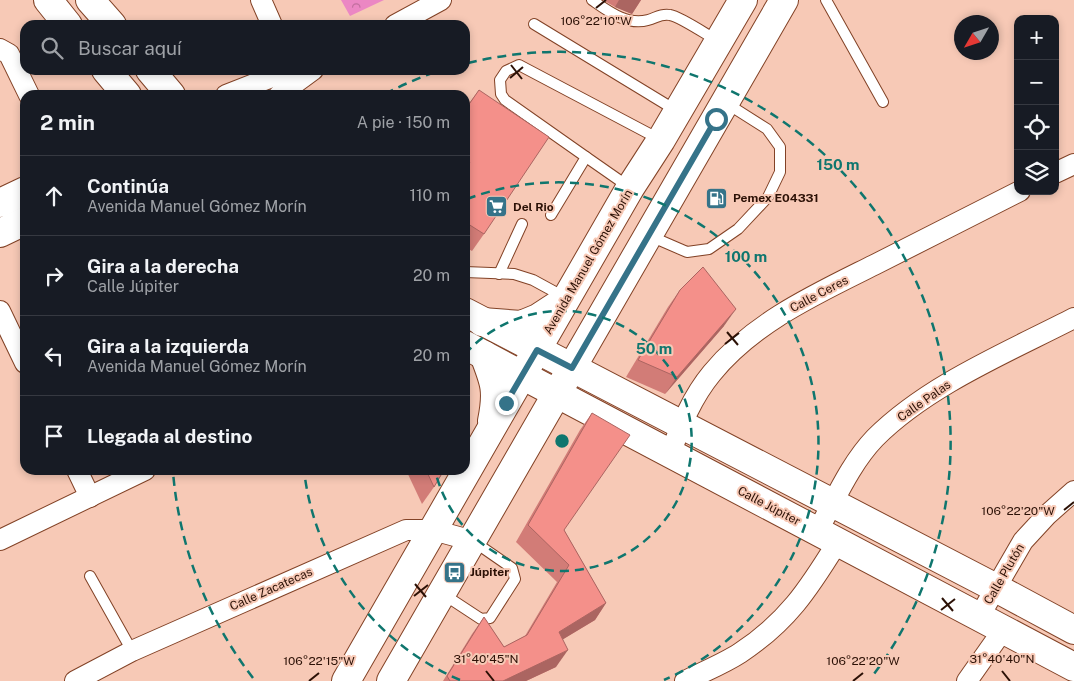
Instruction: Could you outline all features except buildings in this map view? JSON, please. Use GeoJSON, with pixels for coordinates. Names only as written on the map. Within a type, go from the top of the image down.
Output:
{"type":"FeatureCollection","features":[{"type":"Feature","properties":{"kind":"main road"},"geometry":{"type":"LineString","coordinates":[[48,0],[64,20]]}},
{"type":"Feature","properties":{"kind":"main road"},"geometry":{"type":"LineString","coordinates":[[90,0],[108,20]]}},
{"type":"Feature","properties":{"kind":"main road","name":"Avenida Manuel Gómez Morín"},"geometry":{"type":"LineString","coordinates":[[470,465],[568,299],[630,188],[661,140],[743,0]]}},
{"type":"Feature","properties":{"kind":"main road"},"geometry":{"type":"LineString","coordinates":[[391,681],[784,0]]}},
{"type":"Feature","properties":{"kind":"main road"},"geometry":{"type":"LineString","coordinates":[[110,75],[123,90]]}},
{"type":"Feature","properties":{"kind":"main road"},"geometry":{"type":"LineString","coordinates":[[154,75],[167,90]]}},
{"type":"Feature","properties":{"kind":"main road"},"geometry":{"type":"LineString","coordinates":[[0,203],[20,193]]}},
{"type":"Feature","properties":{"kind":"main road"},"geometry":{"type":"LineString","coordinates":[[0,233],[20,223]]}},
{"type":"Feature","properties":{"kind":"main road"},"geometry":{"type":"LineString","coordinates":[[474,317],[521,325],[538,318],[568,299]]}},
{"type":"Feature","properties":{"kind":"main road"},"geometry":{"type":"LineString","coordinates":[[474,317],[1074,630]]}},
{"type":"Feature","properties":{"kind":"main road"},"geometry":{"type":"LineString","coordinates":[[474,350],[494,381],[496,401],[490,430]]}},
{"type":"Feature","properties":{"kind":"main road","name":"Calle Júpiter"},"geometry":{"type":"LineString","coordinates":[[474,350],[1074,667]]}},
{"type":"Feature","properties":{"kind":"main road","name":"Avenida Manuel Gómez Morín"},"geometry":{"type":"LineString","coordinates":[[346,681],[464,475]]}},
{"type":"Feature","properties":{"kind":"street"},"geometry":{"type":"LineString","coordinates":[[261,0],[270,20]]}},
{"type":"Feature","properties":{"kind":"street"},"geometry":{"type":"LineString","coordinates":[[404,20],[442,0]]}},
{"type":"Feature","properties":{"kind":"street"},"geometry":{"type":"LineString","coordinates":[[0,49],[9,54],[27,90]]}},
{"type":"Feature","properties":{"kind":"street"},"geometry":{"type":"LineString","coordinates":[[242,90],[290,75]]}},
{"type":"Feature","properties":{"kind":"street"},"geometry":{"type":"LineString","coordinates":[[282,90],[292,75]]}},
{"type":"Feature","properties":{"kind":"street"},"geometry":{"type":"LineString","coordinates":[[1059,172],[1074,164]]}},
{"type":"Feature","properties":{"kind":"street","name":"Calle Ceres"},"geometry":{"type":"LineString","coordinates":[[670,454],[681,425],[698,392],[712,373],[734,350],[763,326],[803,300],[1014,194]]}},
{"type":"Feature","properties":{"kind":"street"},"geometry":{"type":"LineString","coordinates":[[0,311],[20,353]]}},
{"type":"Feature","properties":{"kind":"street","name":"Calle Palas"},"geometry":{"type":"LineString","coordinates":[[685,681],[738,654],[768,633],[789,613],[814,581],[827,537],[833,503],[857,461],[875,438],[938,388],[1074,318]]}},
{"type":"Feature","properties":{"kind":"street"},"geometry":{"type":"LineString","coordinates":[[80,475],[90,496]]}},
{"type":"Feature","properties":{"kind":"street"},"geometry":{"type":"LineString","coordinates":[[0,540],[134,475]]}},
{"type":"Feature","properties":{"kind":"street","name":"Calle Plutón"},"geometry":{"type":"LineString","coordinates":[[979,618],[1023,541],[1046,515],[1074,491]]}},
{"type":"Feature","properties":{"kind":"street","name":"Calle Zacatecas"},"geometry":{"type":"LineString","coordinates":[[75,681],[94,675],[132,651],[395,534],[413,529],[433,530],[472,541]]}},
{"type":"Feature","properties":{"kind":"street"},"geometry":{"type":"LineString","coordinates":[[967,681],[1003,630]]}},
{"type":"Feature","properties":{"kind":"lane"},"geometry":{"type":"LineString","coordinates":[[592,0],[631,22],[648,20],[659,15],[672,15],[718,42]]}},
{"type":"Feature","properties":{"kind":"lane"},"geometry":{"type":"LineString","coordinates":[[826,0],[883,102]]}},
{"type":"Feature","properties":{"kind":"lane"},"geometry":{"type":"LineString","coordinates":[[534,24],[678,111]]}},
{"type":"Feature","properties":{"kind":"lane"},"geometry":{"type":"LineString","coordinates":[[630,188],[505,100],[500,87],[500,80],[506,71],[519,65],[661,140]]}},
{"type":"Feature","properties":{"kind":"lane"},"geometry":{"type":"LineString","coordinates":[[649,235],[687,252],[710,249],[738,229],[768,197],[780,172],[780,147],[767,129],[726,102]]}},
{"type":"Feature","properties":{"kind":"lane"},"geometry":{"type":"LineString","coordinates":[[551,215],[586,157]]}},
{"type":"Feature","properties":{"kind":"lane"},"geometry":{"type":"LineString","coordinates":[[500,274],[522,224]]}},
{"type":"Feature","properties":{"kind":"lane"},"geometry":{"type":"LineString","coordinates":[[470,272],[514,274],[533,280],[568,299]]}},
{"type":"Feature","properties":{"kind":"lane"},"geometry":{"type":"LineString","coordinates":[[443,593],[481,618],[486,619],[490,618],[515,579],[512,568],[472,541]]}},
{"type":"Feature","properties":{"kind":"lane"},"geometry":{"type":"LineString","coordinates":[[90,576],[132,651]]}},
{"type":"Feature","properties":{"kind":"green space"},"geometry":{"type":"Polygon","coordinates":[[[341,0],[384,0],[350,16],[341,0]]]}},
{"type":"Feature","properties":{"kind":"place","name":"Pemex E04331"},"geometry":{"type":"Point","coordinates":[717,198]}},
{"type":"Feature","properties":{"kind":"place","name":"Del Rio"},"geometry":{"type":"Point","coordinates":[497,207]}},
{"type":"Feature","properties":{"kind":"place","name":"Júpiter"},"geometry":{"type":"Point","coordinates":[454,572]}},
{"type":"Feature","properties":{"kind":"route"},"geometry":{"type":"LineString","coordinates":[[506,403],[537,350],[572,368],[716,119]]}}]}
